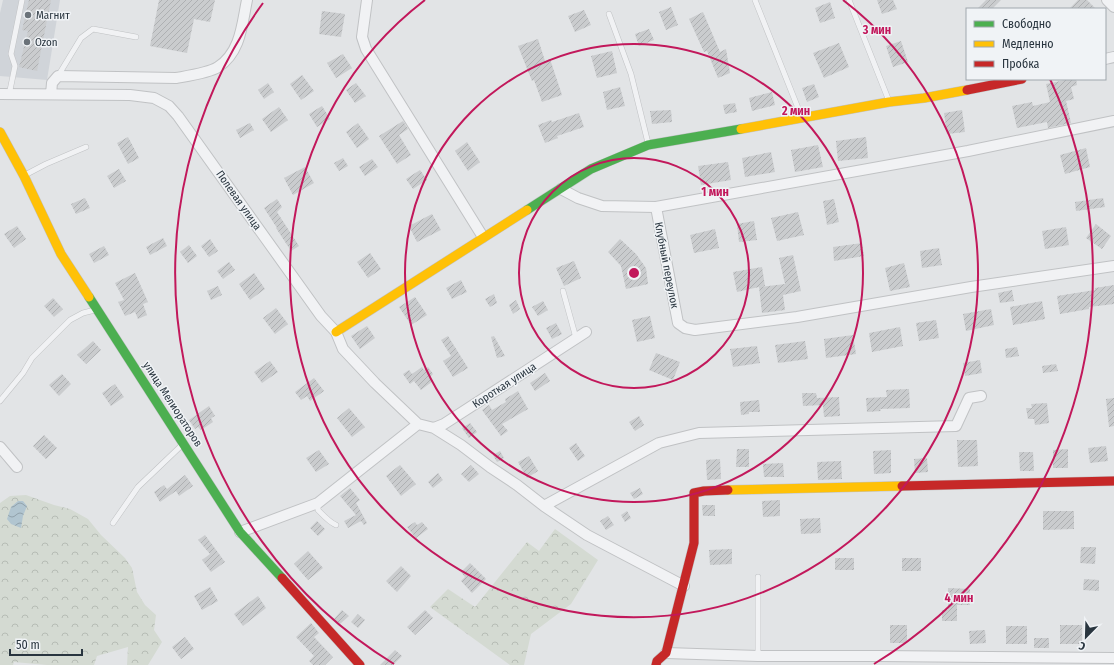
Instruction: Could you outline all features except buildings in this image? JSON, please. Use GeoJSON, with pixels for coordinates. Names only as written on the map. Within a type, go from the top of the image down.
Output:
{"type":"FeatureCollection","features":[{"type":"Feature","properties":{"kind":"street"},"geometry":{"type":"LineString","coordinates":[[51,94],[52,83],[58,76],[176,78],[217,68],[230,57],[240,39],[247,0]]}},
{"type":"Feature","properties":{"kind":"street"},"geometry":{"type":"LineString","coordinates":[[367,0],[362,38],[366,49],[483,237]]}},
{"type":"Feature","properties":{"kind":"street"},"geometry":{"type":"LineString","coordinates":[[1107,0],[1114,7]]}},
{"type":"Feature","properties":{"kind":"street"},"geometry":{"type":"LineString","coordinates":[[336,332],[591,169],[648,145],[802,119],[889,102],[924,98],[1017,80]]}},
{"type":"Feature","properties":{"kind":"street","name":"Полевая улица"},"geometry":{"type":"LineString","coordinates":[[4,94],[130,95],[154,98],[169,106],[178,116],[321,316],[336,332],[343,349],[379,387],[401,406],[418,424]]}},
{"type":"Feature","properties":{"kind":"street"},"geometry":{"type":"LineString","coordinates":[[561,188],[578,198],[602,206],[656,208],[968,151],[1114,121]]}},
{"type":"Feature","properties":{"kind":"street","name":"улица Мелиораторов"},"geometry":{"type":"LineString","coordinates":[[0,132],[24,176],[61,254],[98,309],[240,532],[360,665]]}},
{"type":"Feature","properties":{"kind":"street","name":"Клубный переулок"},"geometry":{"type":"LineString","coordinates":[[656,208],[678,323],[685,328],[695,330],[797,318],[971,287],[1114,266]]}},
{"type":"Feature","properties":{"kind":"street","name":"Короткая улица"},"geometry":{"type":"LineString","coordinates":[[434,428],[444,424],[586,332]]}},
{"type":"Feature","properties":{"kind":"street"},"geometry":{"type":"LineString","coordinates":[[544,506],[659,443],[699,433],[956,426],[969,398],[981,396]]}},
{"type":"Feature","properties":{"kind":"street"},"geometry":{"type":"LineString","coordinates":[[240,532],[318,503],[418,424],[434,428],[461,445],[544,506],[587,535],[684,586]]}},
{"type":"Feature","properties":{"kind":"street"},"geometry":{"type":"LineString","coordinates":[[0,447],[17,466]]}},
{"type":"Feature","properties":{"kind":"street"},"geometry":{"type":"LineString","coordinates":[[656,665],[657,661],[666,653],[694,544],[694,493],[704,491],[1114,481]]}},
{"type":"Feature","properties":{"kind":"street"},"geometry":{"type":"LineString","coordinates":[[666,653],[758,656],[1114,658]]}},
{"type":"Feature","properties":{"kind":"lane"},"geometry":{"type":"LineString","coordinates":[[4,94],[15,66],[11,54],[22,0]]}},
{"type":"Feature","properties":{"kind":"lane"},"geometry":{"type":"LineString","coordinates":[[756,0],[802,119]]}},
{"type":"Feature","properties":{"kind":"lane"},"geometry":{"type":"LineString","coordinates":[[849,0],[889,102]]}},
{"type":"Feature","properties":{"kind":"lane"},"geometry":{"type":"LineString","coordinates":[[609,14],[631,74],[648,145]]}},
{"type":"Feature","properties":{"kind":"lane"},"geometry":{"type":"LineString","coordinates":[[58,76],[81,38],[93,29],[136,37]]}},
{"type":"Feature","properties":{"kind":"lane"},"geometry":{"type":"LineString","coordinates":[[24,176],[46,164],[86,147]]}},
{"type":"Feature","properties":{"kind":"lane"},"geometry":{"type":"LineString","coordinates":[[563,292],[576,338]]}},
{"type":"Feature","properties":{"kind":"lane"},"geometry":{"type":"LineString","coordinates":[[0,401],[23,373],[32,358],[70,320],[82,313],[98,309]]}},
{"type":"Feature","properties":{"kind":"lane"},"geometry":{"type":"LineString","coordinates":[[113,523],[138,487],[183,444]]}},
{"type":"Feature","properties":{"kind":"lane"},"geometry":{"type":"LineString","coordinates":[[318,503],[318,510],[329,522],[336,525]]}},
{"type":"Feature","properties":{"kind":"lane"},"geometry":{"type":"LineString","coordinates":[[758,577],[758,656]]}},
{"type":"Feature","properties":{"kind":"shaded area"},"geometry":{"type":"Polygon","coordinates":[[[3,0],[60,0],[47,80],[0,76],[0,13],[3,0]]]}},
{"type":"Feature","properties":{"kind":"green space"},"geometry":{"type":"Polygon","coordinates":[[[26,495],[70,509],[88,519],[101,535],[125,558],[132,568],[137,592],[145,605],[156,615],[154,630],[162,642],[148,665],[127,665],[128,647],[97,656],[94,665],[47,665],[14,662],[13,665],[0,665],[0,503],[10,496],[26,495]]]}},
{"type":"Feature","properties":{"kind":"green space"},"geometry":{"type":"Polygon","coordinates":[[[555,529],[598,560],[571,604],[531,634],[524,665],[510,665],[430,607],[448,589],[475,607],[527,542],[539,551],[555,529]]]}},
{"type":"Feature","properties":{"kind":"water"},"geometry":{"type":"Polygon","coordinates":[[[18,501],[23,501],[27,506],[23,516],[21,528],[11,524],[7,519],[11,507],[18,501]]]}},
{"type":"Feature","properties":{"kind":"traffic: fast"},"geometry":{"type":"LineString","coordinates":[[527,210],[591,169],[648,145],[741,129]]}},
{"type":"Feature","properties":{"kind":"traffic: fast"},"geometry":{"type":"LineString","coordinates":[[89,297],[240,532],[282,578]]}},
{"type":"Feature","properties":{"kind":"traffic: slow"},"geometry":{"type":"LineString","coordinates":[[741,129],[889,102],[924,98],[967,90]]}},
{"type":"Feature","properties":{"kind":"traffic: slow"},"geometry":{"type":"LineString","coordinates":[[0,132],[24,176],[61,254],[89,297]]}},
{"type":"Feature","properties":{"kind":"traffic: slow"},"geometry":{"type":"LineString","coordinates":[[336,332],[527,210]]}},
{"type":"Feature","properties":{"kind":"traffic: slow"},"geometry":{"type":"LineString","coordinates":[[728,490],[902,486]]}},
{"type":"Feature","properties":{"kind":"traffic: jam"},"geometry":{"type":"LineString","coordinates":[[967,90],[1017,80]]}},
{"type":"Feature","properties":{"kind":"traffic: jam"},"geometry":{"type":"LineString","coordinates":[[902,486],[1114,481]]}},
{"type":"Feature","properties":{"kind":"traffic: jam"},"geometry":{"type":"LineString","coordinates":[[656,665],[657,661],[666,653],[694,543],[694,493],[728,490]]}},
{"type":"Feature","properties":{"kind":"traffic: jam"},"geometry":{"type":"LineString","coordinates":[[282,578],[360,665]]}},
{"type":"Feature","properties":{"kind":"place","name":"Магнит"},"geometry":{"type":"Point","coordinates":[28,15]}},
{"type":"Feature","properties":{"kind":"place","name":"Ozon"},"geometry":{"type":"Point","coordinates":[27,42]}}]}
